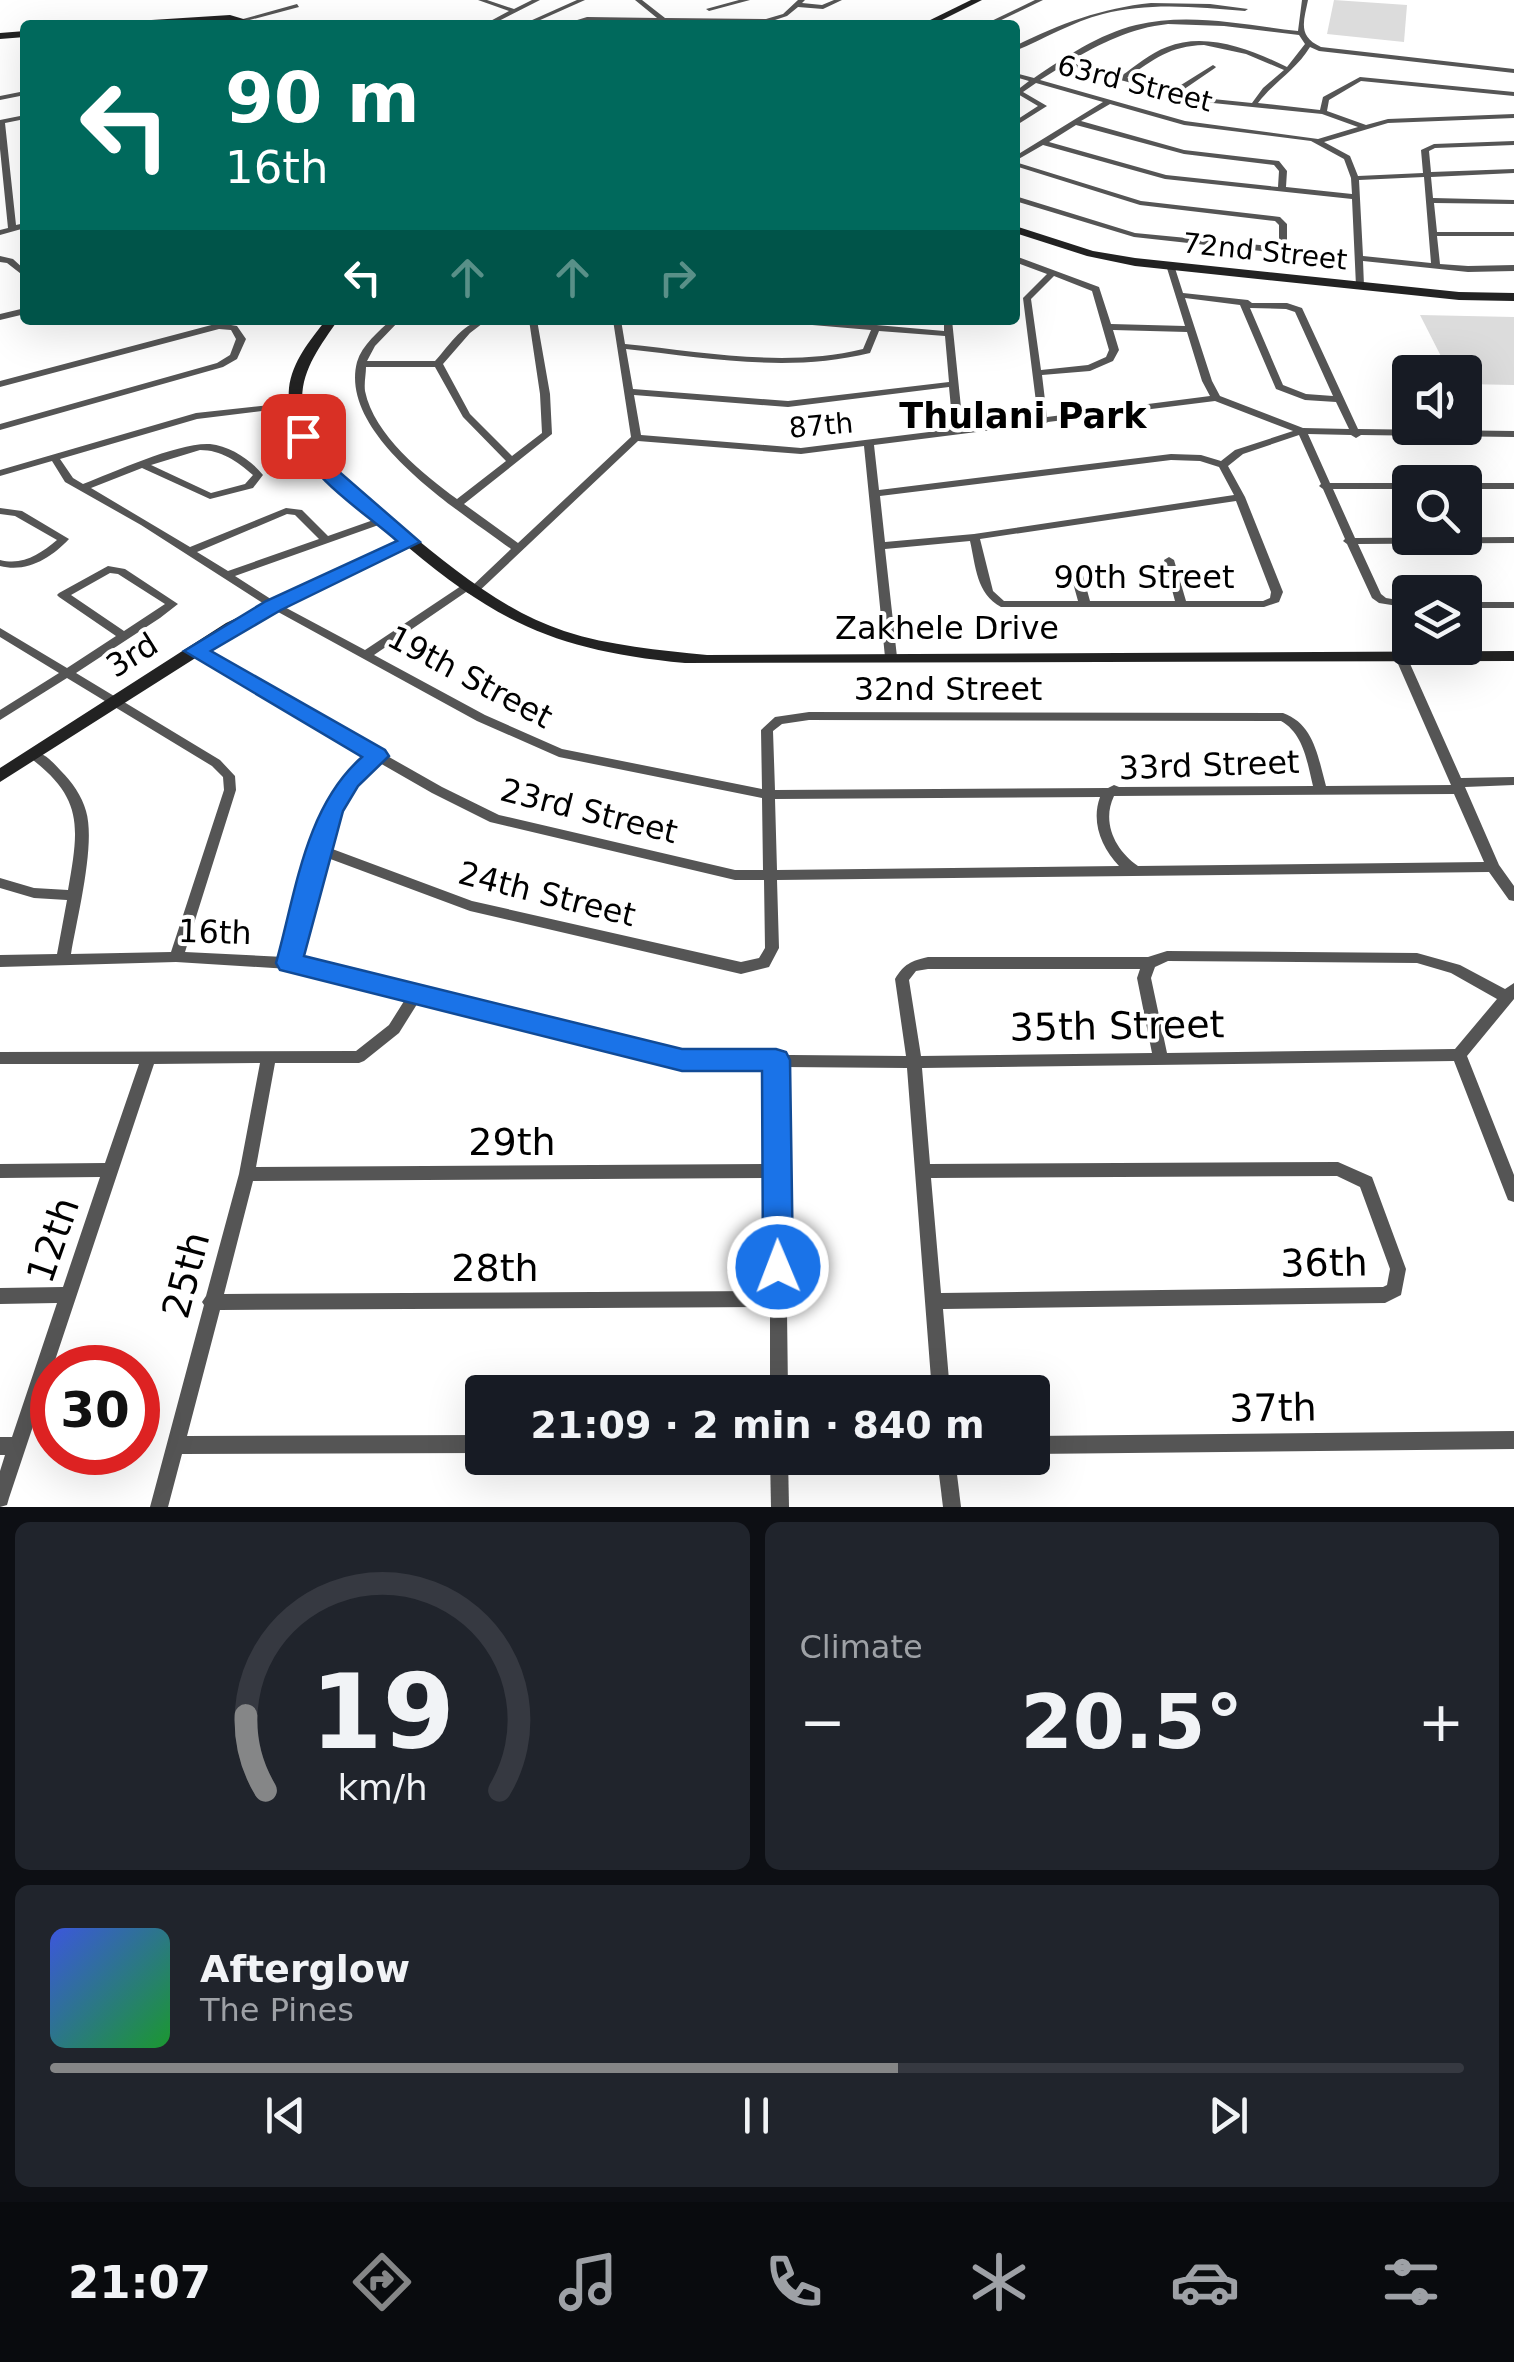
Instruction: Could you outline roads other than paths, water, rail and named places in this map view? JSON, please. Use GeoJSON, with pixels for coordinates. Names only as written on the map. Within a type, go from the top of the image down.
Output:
{"type":"FeatureCollection","features":[{"type":"Feature","properties":{"kind":"street"},"geometry":{"type":"LineString","coordinates":[[481,0],[511,10]]}},
{"type":"Feature","properties":{"kind":"street"},"geometry":{"type":"LineString","coordinates":[[494,20],[537,0]]}},
{"type":"Feature","properties":{"kind":"street"},"geometry":{"type":"LineString","coordinates":[[560,0],[572,4]]}},
{"type":"Feature","properties":{"kind":"street"},"geometry":{"type":"LineString","coordinates":[[535,20],[582,0]]}},
{"type":"Feature","properties":{"kind":"street"},"geometry":{"type":"LineString","coordinates":[[638,0],[664,20]]}},
{"type":"Feature","properties":{"kind":"street"},"geometry":{"type":"LineString","coordinates":[[698,0],[719,20]]}},
{"type":"Feature","properties":{"kind":"street"},"geometry":{"type":"LineString","coordinates":[[709,9],[747,0]]}},
{"type":"Feature","properties":{"kind":"street"},"geometry":{"type":"LineString","coordinates":[[773,20],[800,2],[822,7],[839,0]]}},
{"type":"Feature","properties":{"kind":"street"},"geometry":{"type":"LineString","coordinates":[[936,20],[978,0]]}},
{"type":"Feature","properties":{"kind":"street"},"geometry":{"type":"LineString","coordinates":[[997,20],[1040,0]]}},
{"type":"Feature","properties":{"kind":"street"},"geometry":{"type":"LineString","coordinates":[[1304,0],[1299,33],[1308,45],[1333,52],[1514,71]]}},
{"type":"Feature","properties":{"kind":"street"},"geometry":{"type":"LineString","coordinates":[[1020,46],[1070,20],[1122,5],[1246,4],[1242,27]]}},
{"type":"Feature","properties":{"kind":"street"},"geometry":{"type":"LineString","coordinates":[[228,20],[297,6]]}},
{"type":"Feature","properties":{"kind":"street"},"geometry":{"type":"LineString","coordinates":[[583,20],[664,20]]}},
{"type":"Feature","properties":{"kind":"street"},"geometry":{"type":"LineString","coordinates":[[1020,92],[1119,33],[1147,24],[1299,33]]}},
{"type":"Feature","properties":{"kind":"street"},"geometry":{"type":"LineString","coordinates":[[1122,78],[1171,47],[1182,45],[1240,48],[1289,70]]}},
{"type":"Feature","properties":{"kind":"street"},"geometry":{"type":"LineString","coordinates":[[1253,106],[1308,45]]}},
{"type":"Feature","properties":{"kind":"street"},"geometry":{"type":"LineString","coordinates":[[1065,64],[1174,92],[1253,106],[1324,112],[1364,128]]}},
{"type":"Feature","properties":{"kind":"street"},"geometry":{"type":"LineString","coordinates":[[1174,92],[1213,67]]}},
{"type":"Feature","properties":{"kind":"street","name":"63rd Street"},"geometry":{"type":"LineString","coordinates":[[1020,76],[1184,123],[1319,141]]}},
{"type":"Feature","properties":{"kind":"street"},"geometry":{"type":"LineString","coordinates":[[1324,112],[1326,99],[1360,79],[1514,94]]}},
{"type":"Feature","properties":{"kind":"street"},"geometry":{"type":"LineString","coordinates":[[1020,95],[1043,106],[1020,121]]}},
{"type":"Feature","properties":{"kind":"street"},"geometry":{"type":"LineString","coordinates":[[1020,158],[1108,102]]}},
{"type":"Feature","properties":{"kind":"street"},"geometry":{"type":"LineString","coordinates":[[1410,106],[1421,120]]}},
{"type":"Feature","properties":{"kind":"street"},"geometry":{"type":"LineString","coordinates":[[1474,108],[1482,118]]}},
{"type":"Feature","properties":{"kind":"street"},"geometry":{"type":"LineString","coordinates":[[1319,141],[1364,128],[1421,120],[1514,116]]}},
{"type":"Feature","properties":{"kind":"street"},"geometry":{"type":"LineString","coordinates":[[0,122],[12,229]]}},
{"type":"Feature","properties":{"kind":"street"},"geometry":{"type":"LineString","coordinates":[[1075,122],[1184,152],[1276,163],[1283,170],[1282,190]]}},
{"type":"Feature","properties":{"kind":"street"},"geometry":{"type":"LineString","coordinates":[[1319,141],[1350,161],[1355,178],[1360,286]]}},
{"type":"Feature","properties":{"kind":"street"},"geometry":{"type":"LineString","coordinates":[[1042,142],[1151,174],[1356,197]]}},
{"type":"Feature","properties":{"kind":"street"},"geometry":{"type":"LineString","coordinates":[[1436,266],[1424,153],[1428,147],[1514,143]]}},
{"type":"Feature","properties":{"kind":"street"},"geometry":{"type":"LineString","coordinates":[[1020,164],[1140,203],[1278,218],[1283,224],[1283,246],[1270,250],[1140,236],[1020,200]]}},
{"type":"Feature","properties":{"kind":"street"},"geometry":{"type":"LineString","coordinates":[[1355,178],[1514,171]]}},
{"type":"Feature","properties":{"kind":"street"},"geometry":{"type":"LineString","coordinates":[[1428,200],[1514,202]]}},
{"type":"Feature","properties":{"kind":"street"},"geometry":{"type":"LineString","coordinates":[[0,233],[20,227]]}},
{"type":"Feature","properties":{"kind":"street","name":"72nd Street"},"geometry":{"type":"LineString","coordinates":[[1020,231],[1104,257],[1360,286],[1514,297]]}},
{"type":"Feature","properties":{"kind":"street"},"geometry":{"type":"LineString","coordinates":[[1435,234],[1514,234]]}},
{"type":"Feature","properties":{"kind":"street"},"geometry":{"type":"LineString","coordinates":[[1359,258],[1436,266],[1514,268]]}},
{"type":"Feature","properties":{"kind":"street"},"geometry":{"type":"LineString","coordinates":[[1020,261],[1096,288],[1114,350],[1110,360],[1090,368],[1037,374]]}},
{"type":"Feature","properties":{"kind":"street"},"geometry":{"type":"LineString","coordinates":[[1170,265],[1216,398]]}},
{"type":"Feature","properties":{"kind":"street"},"geometry":{"type":"LineString","coordinates":[[1043,422],[1026,298],[1054,272]]}},
{"type":"Feature","properties":{"kind":"street"},"geometry":{"type":"LineString","coordinates":[[1179,295],[1298,310],[1356,434]]}},
{"type":"Feature","properties":{"kind":"street"},"geometry":{"type":"LineString","coordinates":[[1248,302],[1245,308],[1278,387],[1305,398],[1338,399]]}},
{"type":"Feature","properties":{"kind":"street"},"geometry":{"type":"LineString","coordinates":[[0,384],[215,325]]}},
{"type":"Feature","properties":{"kind":"street"},"geometry":{"type":"LineString","coordinates":[[0,427],[225,363],[234,357],[241,338],[227,325]]}},
{"type":"Feature","properties":{"kind":"street"},"geometry":{"type":"LineString","coordinates":[[0,473],[196,416],[294,404],[302,362],[328,325]]}},
{"type":"Feature","properties":{"kind":"street"},"geometry":{"type":"LineString","coordinates":[[391,325],[367,351],[362,364],[360,395],[383,438],[517,548]]}},
{"type":"Feature","properties":{"kind":"street"},"geometry":{"type":"LineString","coordinates":[[362,364],[438,364],[474,325]]}},
{"type":"Feature","properties":{"kind":"street"},"geometry":{"type":"LineString","coordinates":[[459,503],[544,438],[548,430],[534,325]]}},
{"type":"Feature","properties":{"kind":"street"},"geometry":{"type":"LineString","coordinates":[[367,654],[468,590],[636,438],[618,325]]}},
{"type":"Feature","properties":{"kind":"street"},"geometry":{"type":"LineString","coordinates":[[843,325],[949,334]]}},
{"type":"Feature","properties":{"kind":"street"},"geometry":{"type":"LineString","coordinates":[[948,325],[958,431]]}},
{"type":"Feature","properties":{"kind":"street"},"geometry":{"type":"LineString","coordinates":[[1108,327],[1189,329]]}},
{"type":"Feature","properties":{"kind":"street"},"geometry":{"type":"LineString","coordinates":[[621,346],[773,359],[818,358],[867,350],[873,344],[876,328]]}},
{"type":"Feature","properties":{"kind":"street"},"geometry":{"type":"LineString","coordinates":[[438,364],[466,415],[512,462]]}},
{"type":"Feature","properties":{"kind":"street"},"geometry":{"type":"LineString","coordinates":[[630,392],[788,404],[952,384]]}},
{"type":"Feature","properties":{"kind":"street","name":"87th"},"geometry":{"type":"LineString","coordinates":[[636,438],[779,452],[869,444],[1216,398],[1302,430]]}},
{"type":"Feature","properties":{"kind":"street","name":"Zakhele Drive"},"geometry":{"type":"LineString","coordinates":[[294,404],[307,447],[316,458],[468,590],[540,628],[629,651],[707,660],[891,656],[1392,657]]}},
{"type":"Feature","properties":{"kind":"street"},"geometry":{"type":"LineString","coordinates":[[1302,430],[1348,541],[1376,596],[1392,602]]}},
{"type":"Feature","properties":{"kind":"street"},"geometry":{"type":"LineString","coordinates":[[876,493],[1171,457],[1201,458],[1222,466],[1239,452],[1302,430],[1514,434]]}},
{"type":"Feature","properties":{"kind":"street"},"geometry":{"type":"LineString","coordinates":[[869,444],[891,656]]}},
{"type":"Feature","properties":{"kind":"street"},"geometry":{"type":"LineString","coordinates":[[82,488],[144,466],[209,447],[258,475],[250,486],[210,496],[144,466]]}},
{"type":"Feature","properties":{"kind":"street","name":"19th Street"},"geometry":{"type":"LineString","coordinates":[[54,457],[69,480],[273,605],[481,718],[559,754],[767,795],[1114,789]]}},
{"type":"Feature","properties":{"kind":"street","name":"90th Street"},"geometry":{"type":"LineString","coordinates":[[974,537],[988,592],[996,602],[1264,604],[1275,600],[1277,592],[1240,497],[1222,466]]}},
{"type":"Feature","properties":{"kind":"street"},"geometry":{"type":"LineString","coordinates":[[1324,486],[1392,486]]}},
{"type":"Feature","properties":{"kind":"street"},"geometry":{"type":"LineString","coordinates":[[1482,486],[1514,486]]}},
{"type":"Feature","properties":{"kind":"street"},"geometry":{"type":"LineString","coordinates":[[881,546],[974,537],[1240,497]]}},
{"type":"Feature","properties":{"kind":"street"},"geometry":{"type":"LineString","coordinates":[[0,511],[18,513],[64,539],[26,564],[14,567],[0,563]]}},
{"type":"Feature","properties":{"kind":"street"},"geometry":{"type":"LineString","coordinates":[[190,551],[286,511],[298,512],[324,538]]}},
{"type":"Feature","properties":{"kind":"street"},"geometry":{"type":"LineString","coordinates":[[226,574],[383,520]]}},
{"type":"Feature","properties":{"kind":"street"},"geometry":{"type":"LineString","coordinates":[[1348,541],[1514,540]]}},
{"type":"Feature","properties":{"kind":"street","name":"3rd"},"geometry":{"type":"LineString","coordinates":[[0,776],[273,605],[410,542]]}},
{"type":"Feature","properties":{"kind":"street"},"geometry":{"type":"LineString","coordinates":[[1169,560],[1181,603]]}},
{"type":"Feature","properties":{"kind":"street"},"geometry":{"type":"LineString","coordinates":[[0,715],[170,606],[171,601],[113,568],[64,593],[67,600],[123,636]]}},
{"type":"Feature","properties":{"kind":"street"},"geometry":{"type":"LineString","coordinates":[[1076,572],[1085,604]]}},
{"type":"Feature","properties":{"kind":"street"},"geometry":{"type":"LineString","coordinates":[[1482,605],[1514,604]]}},
{"type":"Feature","properties":{"kind":"street"},"geometry":{"type":"LineString","coordinates":[[0,632],[216,763],[229,776],[230,790],[176,957]]}},
{"type":"Feature","properties":{"kind":"street","name":"23rd Street"},"geometry":{"type":"LineString","coordinates":[[195,651],[377,756],[495,818],[735,875],[1136,869]]}},
{"type":"Feature","properties":{"kind":"street","name":"Zakhele Drive"},"geometry":{"type":"LineString","coordinates":[[1482,656],[1514,656]]}},
{"type":"Feature","properties":{"kind":"street"},"geometry":{"type":"LineString","coordinates":[[1405,665],[1493,868],[1514,896]]}},
{"type":"Feature","properties":{"kind":"street","name":"32nd Street"},"geometry":{"type":"LineString","coordinates":[[764,962],[772,948],[767,730],[779,720],[809,716],[1283,717],[1298,724],[1320,788]]}},
{"type":"Feature","properties":{"kind":"street"},"geometry":{"type":"LineString","coordinates":[[33,754],[52,768],[81,812],[82,832],[63,961]]}},
{"type":"Feature","properties":{"kind":"street"},"geometry":{"type":"LineString","coordinates":[[289,963],[338,795],[377,756]]}},
{"type":"Feature","properties":{"kind":"street","name":"33rd Street"},"geometry":{"type":"LineString","coordinates":[[1136,869],[1124,866],[1112,851],[1102,807],[1106,794],[1114,789],[1459,786],[1514,781]]}},
{"type":"Feature","properties":{"kind":"street","name":"24th Street"},"geometry":{"type":"LineString","coordinates":[[320,850],[470,906],[712,963],[741,968],[764,962]]}},
{"type":"Feature","properties":{"kind":"street"},"geometry":{"type":"LineString","coordinates":[[1136,869],[1493,868]]}},
{"type":"Feature","properties":{"kind":"street"},"geometry":{"type":"LineString","coordinates":[[0,883],[34,893],[72,896]]}},
{"type":"Feature","properties":{"kind":"street"},"geometry":{"type":"LineString","coordinates":[[940,1375],[914,1062],[902,979],[912,966],[1149,963],[1166,956],[1418,958],[1455,969],[1510,993],[1459,1055],[1514,1195]]}},
{"type":"Feature","properties":{"kind":"street","name":"16th"},"geometry":{"type":"LineString","coordinates":[[0,961],[176,957],[289,963],[682,1060],[776,1060]]}},
{"type":"Feature","properties":{"kind":"street"},"geometry":{"type":"LineString","coordinates":[[1149,963],[1144,978],[1161,1058]]}},
{"type":"Feature","properties":{"kind":"street"},"geometry":{"type":"LineString","coordinates":[[0,1058],[358,1057],[394,1028],[416,994]]}},
{"type":"Feature","properties":{"kind":"street","name":"35th Street"},"geometry":{"type":"LineString","coordinates":[[776,1060],[914,1062],[1459,1055]]}},
{"type":"Feature","properties":{"kind":"street","name":"25th"},"geometry":{"type":"LineString","coordinates":[[159,1507],[247,1174],[268,1059]]}},
{"type":"Feature","properties":{"kind":"street","name":"12th"},"geometry":{"type":"LineString","coordinates":[[0,1498],[9,1446],[68,1295],[148,1060]]}},
{"type":"Feature","properties":{"kind":"street"},"geometry":{"type":"LineString","coordinates":[[776,1060],[779,1375]]}},
{"type":"Feature","properties":{"kind":"street","name":"36th"},"geometry":{"type":"LineString","coordinates":[[923,1171],[1338,1169],[1366,1182],[1398,1270],[1395,1289],[1385,1295],[934,1301]]}},
{"type":"Feature","properties":{"kind":"street"},"geometry":{"type":"LineString","coordinates":[[0,1171],[112,1170]]}},
{"type":"Feature","properties":{"kind":"street","name":"29th"},"geometry":{"type":"LineString","coordinates":[[247,1174],[776,1172]]}},
{"type":"Feature","properties":{"kind":"street"},"geometry":{"type":"LineString","coordinates":[[0,1296],[68,1295]]}},
{"type":"Feature","properties":{"kind":"street","name":"28th"},"geometry":{"type":"LineString","coordinates":[[211,1302],[778,1299]]}},
{"type":"Feature","properties":{"kind":"street","name":"37th"},"geometry":{"type":"LineString","coordinates":[[1050,1445],[1514,1440]]}},
{"type":"Feature","properties":{"kind":"street"},"geometry":{"type":"LineString","coordinates":[[175,1445],[465,1444]]}},
{"type":"Feature","properties":{"kind":"street"},"geometry":{"type":"LineString","coordinates":[[779,1475],[780,1507]]}},
{"type":"Feature","properties":{"kind":"street"},"geometry":{"type":"LineString","coordinates":[[948,1475],[952,1507]]}},
{"type":"Feature","properties":{"kind":"district","name":"Thulani Park"},"geometry":{"type":"Point","coordinates":[1023,416]}}]}
